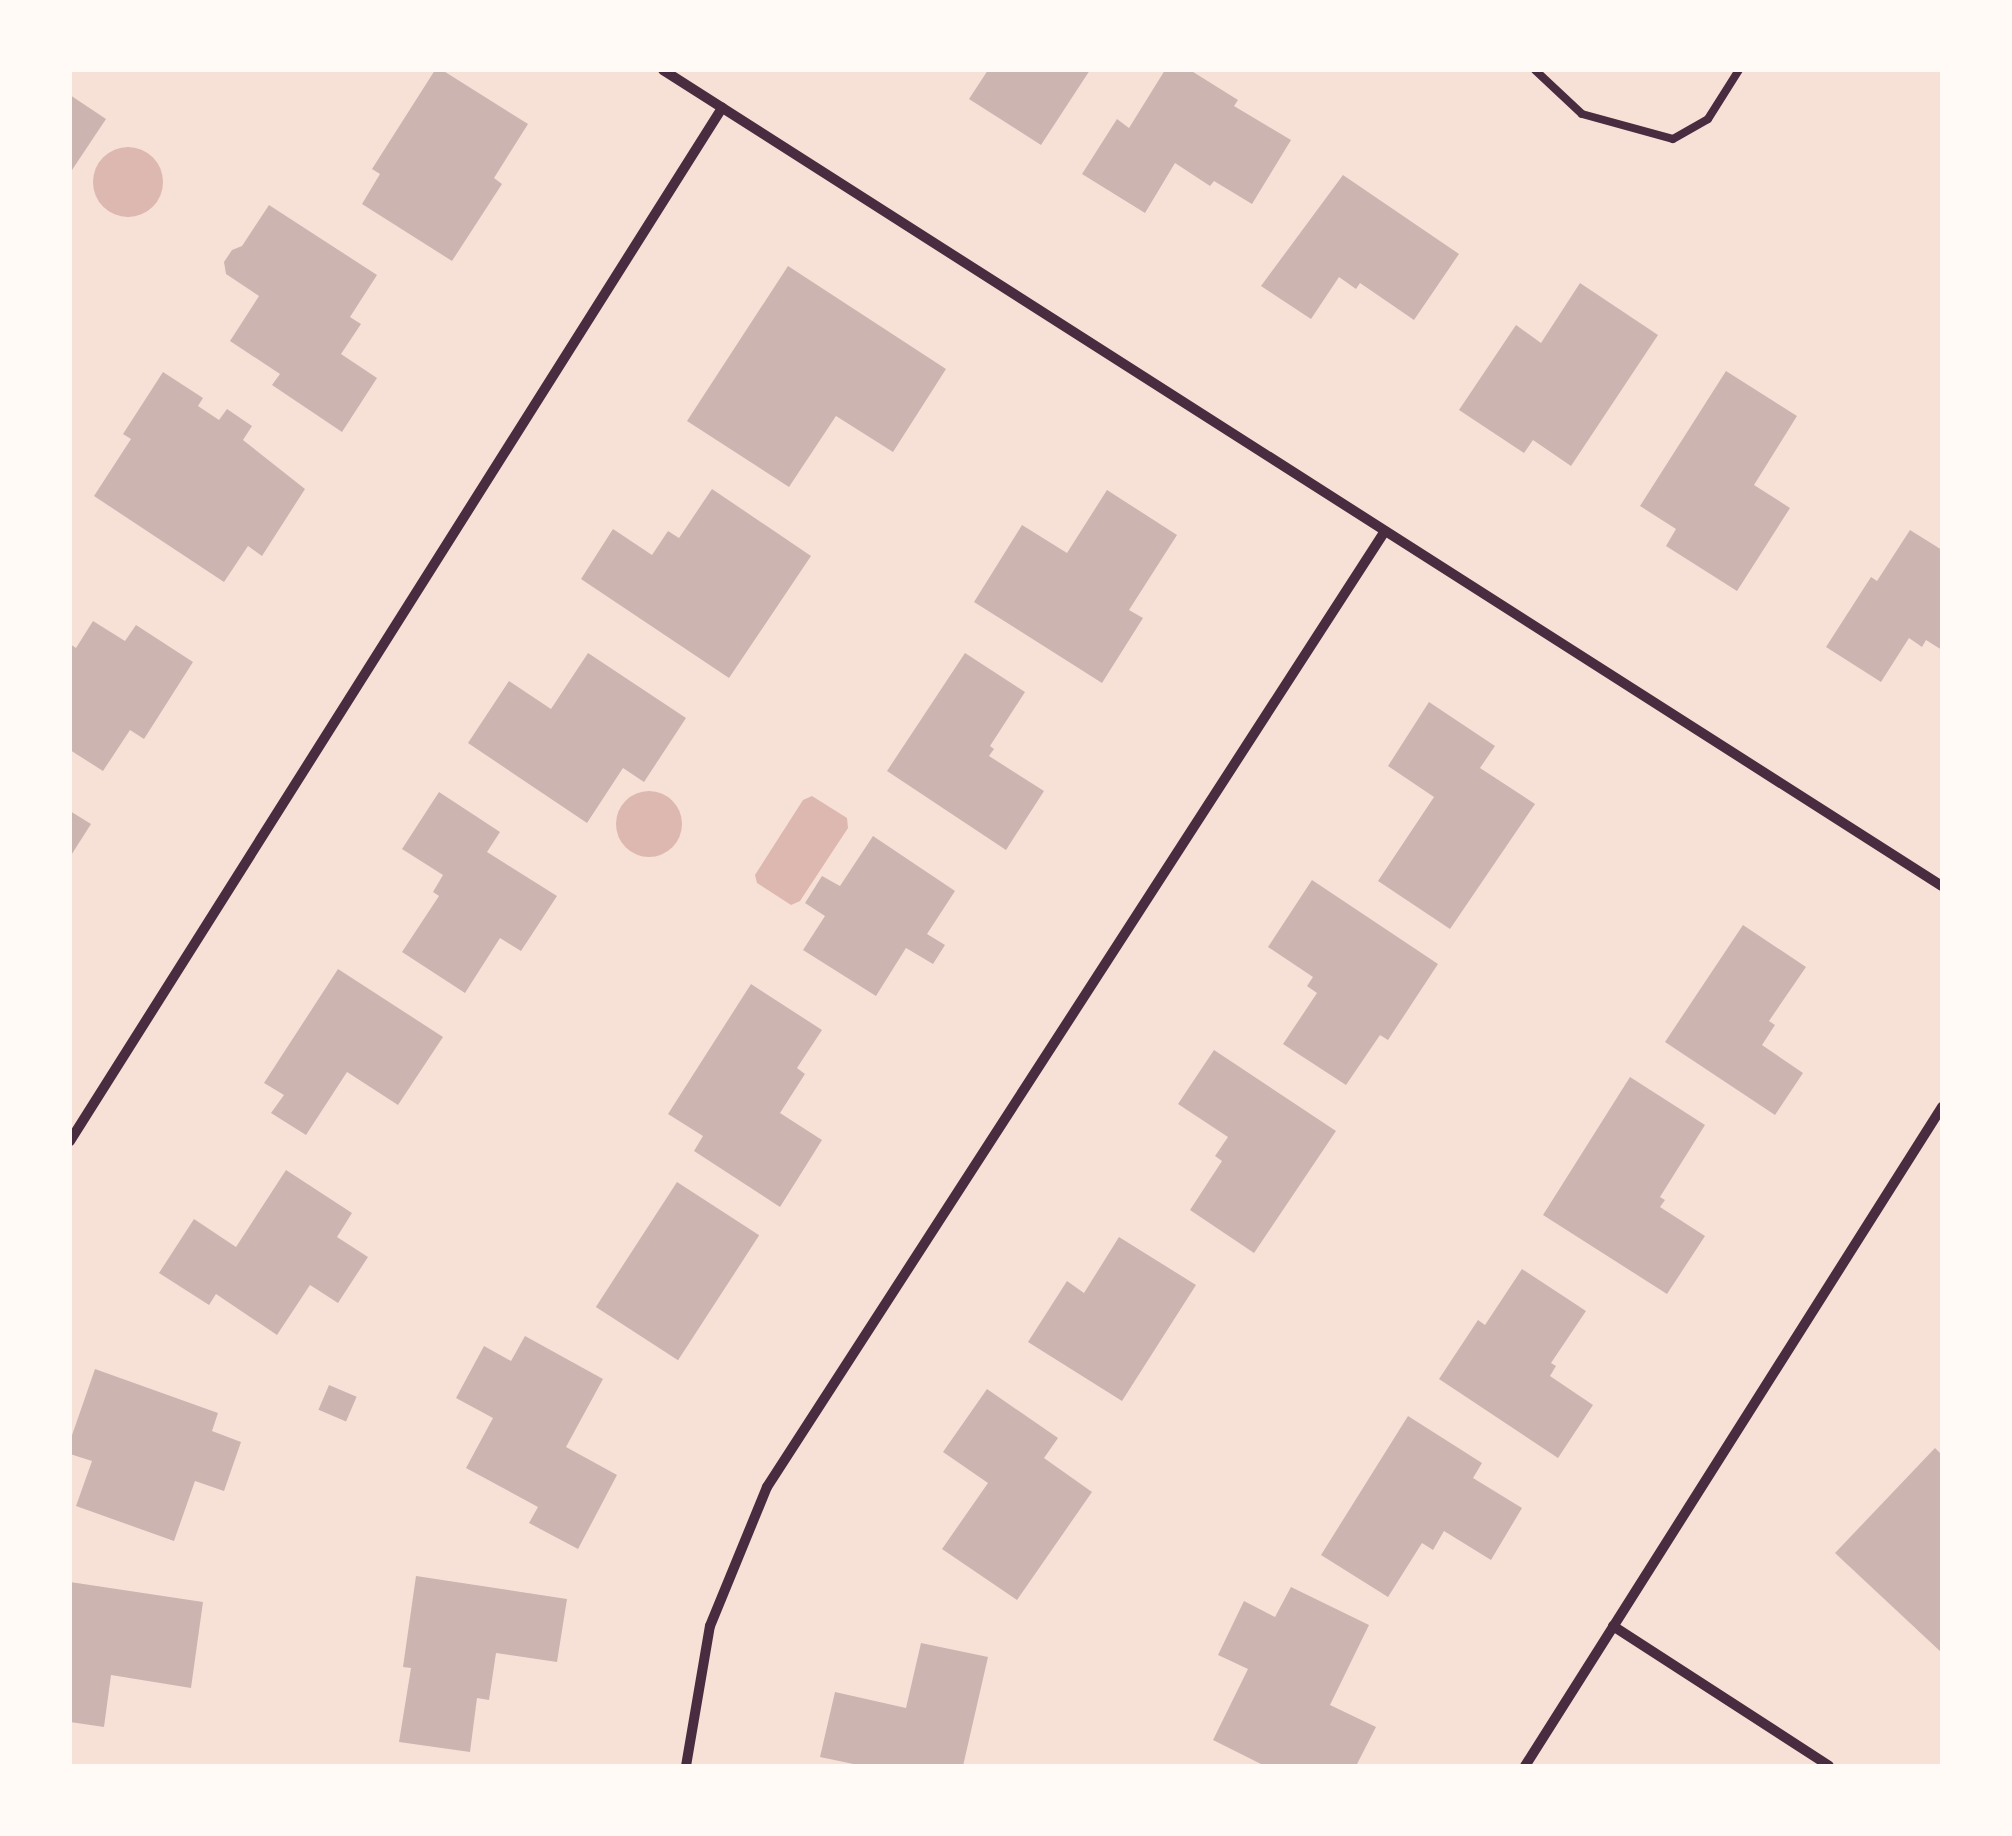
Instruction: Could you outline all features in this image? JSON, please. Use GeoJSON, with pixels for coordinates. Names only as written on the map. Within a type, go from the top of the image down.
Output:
{"type":"FeatureCollection","features":[{"type":"Feature","properties":{"kind":"street"},"geometry":{"type":"LineString","coordinates":[[663,70],[1942,886]]}},
{"type":"Feature","properties":{"kind":"street"},"geometry":{"type":"LineString","coordinates":[[70,1141],[722,108]]}},
{"type":"Feature","properties":{"kind":"street"},"geometry":{"type":"LineString","coordinates":[[686,1766],[710,1626],[767,1487],[1385,532]]}},
{"type":"Feature","properties":{"kind":"street"},"geometry":{"type":"LineString","coordinates":[[1526,1766],[1942,1107]]}},
{"type":"Feature","properties":{"kind":"street"},"geometry":{"type":"LineString","coordinates":[[1612,1626],[1829,1766]]}},
{"type":"Feature","properties":{"kind":"lane"},"geometry":{"type":"LineString","coordinates":[[1535,70],[1582,114],[1674,140],[1708,119],[1739,70]]}},
{"type":"Feature","properties":{"kind":"shaded area"},"geometry":{"type":"Polygon","coordinates":[[[128,147],[152,158],[163,182],[152,206],[128,217],[104,206],[93,182],[104,158],[128,147]]]}},
{"type":"Feature","properties":{"kind":"shaded area"},"geometry":{"type":"Polygon","coordinates":[[[649,791],[662,793],[672,801],[680,811],[680,837],[672,847],[662,855],[649,857],[636,855],[626,847],[618,837],[616,824],[618,811],[626,801],[636,793],[649,791]]]}},
{"type":"Feature","properties":{"kind":"shaded area"},"geometry":{"type":"Polygon","coordinates":[[[812,796],[847,818],[848,828],[800,901],[791,905],[757,883],[755,875],[803,800],[812,796]]]}},
{"type":"Feature","properties":{"kind":"building"},"geometry":{"type":"Polygon","coordinates":[[[435,70],[442,70],[528,124],[494,178],[502,184],[452,261],[362,204],[380,174],[372,169],[435,70]]]}},
{"type":"Feature","properties":{"kind":"building"},"geometry":{"type":"Polygon","coordinates":[[[988,70],[1090,70],[1041,145],[969,99],[988,70]]]}},
{"type":"Feature","properties":{"kind":"building"},"geometry":{"type":"Polygon","coordinates":[[[1165,70],[1190,70],[1238,100],[1234,106],[1291,140],[1252,204],[1214,181],[1210,186],[1175,163],[1145,213],[1082,174],[1117,119],[1129,128],[1165,70]]]}},
{"type":"Feature","properties":{"kind":"building"},"geometry":{"type":"Polygon","coordinates":[[[70,95],[106,119],[70,173],[70,95]]]}},
{"type":"Feature","properties":{"kind":"building"},"geometry":{"type":"Polygon","coordinates":[[[1343,175],[1459,254],[1414,320],[1360,283],[1356,289],[1339,277],[1311,319],[1261,286],[1343,175]]]}},
{"type":"Feature","properties":{"kind":"building"},"geometry":{"type":"Polygon","coordinates":[[[269,205],[377,275],[350,317],[361,324],[341,354],[377,378],[342,432],[272,385],[280,374],[230,341],[259,296],[226,274],[224,262],[232,250],[242,246],[269,205]]]}},
{"type":"Feature","properties":{"kind":"building"},"geometry":{"type":"Polygon","coordinates":[[[788,266],[946,369],[893,452],[836,416],[789,487],[687,421],[788,266]]]}},
{"type":"Feature","properties":{"kind":"building"},"geometry":{"type":"Polygon","coordinates":[[[1580,283],[1658,335],[1571,466],[1533,440],[1524,453],[1459,410],[1516,325],[1541,343],[1580,283]]]}},
{"type":"Feature","properties":{"kind":"building"},"geometry":{"type":"Polygon","coordinates":[[[1726,371],[1797,416],[1754,485],[1790,508],[1737,591],[1666,546],[1676,529],[1640,506],[1726,371]]]}},
{"type":"Feature","properties":{"kind":"building"},"geometry":{"type":"Polygon","coordinates":[[[163,372],[203,398],[198,406],[219,420],[227,409],[252,426],[243,440],[305,489],[262,556],[248,546],[224,582],[94,496],[131,439],[123,434],[163,372]]]}},
{"type":"Feature","properties":{"kind":"building"},"geometry":{"type":"Polygon","coordinates":[[[712,489],[811,556],[729,678],[581,579],[613,529],[652,555],[668,531],[679,538],[712,489]]]}},
{"type":"Feature","properties":{"kind":"building"},"geometry":{"type":"Polygon","coordinates":[[[1107,490],[1177,535],[1129,610],[1143,618],[1102,683],[974,602],[1022,525],[1067,553],[1107,490]]]}},
{"type":"Feature","properties":{"kind":"building"},"geometry":{"type":"Polygon","coordinates":[[[1910,530],[1942,550],[1942,650],[1926,640],[1922,647],[1909,638],[1881,682],[1826,647],[1871,577],[1877,581],[1910,530]]]}},
{"type":"Feature","properties":{"kind":"building"},"geometry":{"type":"Polygon","coordinates":[[[93,621],[125,641],[136,625],[193,662],[144,739],[130,730],[103,771],[70,750],[70,644],[76,648],[93,621]]]}},
{"type":"Feature","properties":{"kind":"building"},"geometry":{"type":"Polygon","coordinates":[[[588,653],[686,718],[644,782],[623,768],[587,823],[468,743],[509,681],[551,709],[588,653]]]}},
{"type":"Feature","properties":{"kind":"building"},"geometry":{"type":"Polygon","coordinates":[[[965,653],[1025,692],[990,746],[994,749],[989,756],[1044,791],[1006,850],[887,771],[965,653]]]}},
{"type":"Feature","properties":{"kind":"building"},"geometry":{"type":"Polygon","coordinates":[[[1429,702],[1495,746],[1480,768],[1535,804],[1450,929],[1378,881],[1434,797],[1388,766],[1429,702]]]}},
{"type":"Feature","properties":{"kind":"building"},"geometry":{"type":"Polygon","coordinates":[[[439,792],[500,832],[487,852],[557,896],[521,951],[500,938],[465,993],[402,952],[439,896],[433,892],[443,875],[402,849],[439,792]]]}},
{"type":"Feature","properties":{"kind":"building"},"geometry":{"type":"Polygon","coordinates":[[[70,811],[91,824],[70,857],[70,811]]]}},
{"type":"Feature","properties":{"kind":"building"},"geometry":{"type":"Polygon","coordinates":[[[873,836],[955,891],[927,934],[945,945],[933,964],[906,948],[876,996],[803,950],[825,916],[805,903],[822,876],[840,886],[873,836]]]}},
{"type":"Feature","properties":{"kind":"building"},"geometry":{"type":"Polygon","coordinates":[[[1312,880],[1438,964],[1388,1040],[1380,1035],[1346,1085],[1283,1044],[1317,993],[1307,986],[1313,977],[1268,947],[1312,880]]]}},
{"type":"Feature","properties":{"kind":"building"},"geometry":{"type":"Polygon","coordinates":[[[1743,925],[1806,967],[1769,1021],[1775,1025],[1762,1045],[1803,1073],[1775,1115],[1665,1042],[1743,925]]]}},
{"type":"Feature","properties":{"kind":"building"},"geometry":{"type":"Polygon","coordinates":[[[338,969],[443,1037],[398,1105],[347,1072],[306,1135],[271,1113],[284,1095],[264,1083],[338,969]]]}},
{"type":"Feature","properties":{"kind":"building"},"geometry":{"type":"Polygon","coordinates":[[[751,984],[822,1030],[797,1068],[805,1074],[780,1113],[822,1140],[780,1207],[694,1151],[703,1136],[668,1114],[751,984]]]}},
{"type":"Feature","properties":{"kind":"building"},"geometry":{"type":"Polygon","coordinates":[[[1214,1050],[1336,1131],[1254,1253],[1190,1210],[1222,1161],[1215,1156],[1228,1137],[1178,1104],[1214,1050]]]}},
{"type":"Feature","properties":{"kind":"building"},"geometry":{"type":"Polygon","coordinates":[[[1630,1077],[1705,1125],[1660,1197],[1665,1200],[1660,1207],[1705,1236],[1667,1294],[1543,1215],[1630,1077]]]}},
{"type":"Feature","properties":{"kind":"building"},"geometry":{"type":"Polygon","coordinates":[[[286,1170],[352,1213],[337,1237],[368,1257],[338,1303],[310,1285],[277,1335],[216,1294],[209,1305],[159,1273],[194,1219],[236,1247],[286,1170]]]}},
{"type":"Feature","properties":{"kind":"building"},"geometry":{"type":"Polygon","coordinates":[[[677,1182],[759,1235],[678,1360],[596,1307],[677,1182]]]}},
{"type":"Feature","properties":{"kind":"building"},"geometry":{"type":"Polygon","coordinates":[[[1119,1237],[1196,1285],[1122,1401],[1028,1342],[1067,1281],[1084,1293],[1119,1237]]]}},
{"type":"Feature","properties":{"kind":"building"},"geometry":{"type":"Polygon","coordinates":[[[1522,1269],[1586,1311],[1551,1363],[1556,1366],[1550,1376],[1593,1405],[1558,1458],[1439,1379],[1478,1320],[1485,1325],[1522,1269]]]}},
{"type":"Feature","properties":{"kind":"building"},"geometry":{"type":"Polygon","coordinates":[[[525,1336],[603,1379],[566,1447],[617,1475],[578,1549],[529,1523],[538,1507],[466,1468],[493,1418],[456,1398],[484,1346],[511,1361],[525,1336]]]}},
{"type":"Feature","properties":{"kind":"building"},"geometry":{"type":"Polygon","coordinates":[[[95,1369],[218,1413],[212,1431],[241,1442],[224,1491],[195,1481],[174,1541],[76,1506],[92,1461],[70,1454],[70,1441],[95,1369]]]}},
{"type":"Feature","properties":{"kind":"building"},"geometry":{"type":"Polygon","coordinates":[[[329,1385],[357,1397],[346,1422],[318,1410],[329,1385]]]}},
{"type":"Feature","properties":{"kind":"building"},"geometry":{"type":"Polygon","coordinates":[[[987,1389],[1058,1438],[1044,1458],[1092,1492],[1017,1600],[942,1549],[988,1483],[943,1452],[987,1389]]]}},
{"type":"Feature","properties":{"kind":"building"},"geometry":{"type":"Polygon","coordinates":[[[1408,1416],[1482,1463],[1473,1478],[1522,1508],[1491,1560],[1444,1531],[1433,1550],[1422,1543],[1388,1597],[1321,1555],[1408,1416]]]}},
{"type":"Feature","properties":{"kind":"building"},"geometry":{"type":"Polygon","coordinates":[[[1935,1448],[1942,1455],[1942,1653],[1835,1553],[1935,1448]]]}},
{"type":"Feature","properties":{"kind":"building"},"geometry":{"type":"Polygon","coordinates":[[[416,1576],[567,1599],[557,1662],[496,1653],[489,1700],[477,1698],[470,1752],[399,1742],[411,1668],[403,1667],[416,1576]]]}},
{"type":"Feature","properties":{"kind":"building"},"geometry":{"type":"Polygon","coordinates":[[[70,1582],[203,1602],[191,1688],[111,1675],[104,1727],[70,1722],[70,1582]]]}},
{"type":"Feature","properties":{"kind":"building"},"geometry":{"type":"Polygon","coordinates":[[[1291,1587],[1369,1625],[1330,1705],[1376,1727],[1356,1766],[1265,1766],[1213,1740],[1248,1669],[1218,1655],[1244,1601],[1275,1617],[1291,1587]]]}},
{"type":"Feature","properties":{"kind":"building"},"geometry":{"type":"Polygon","coordinates":[[[921,1643],[988,1657],[963,1766],[863,1766],[820,1757],[835,1692],[906,1708],[921,1643]]]}}]}
